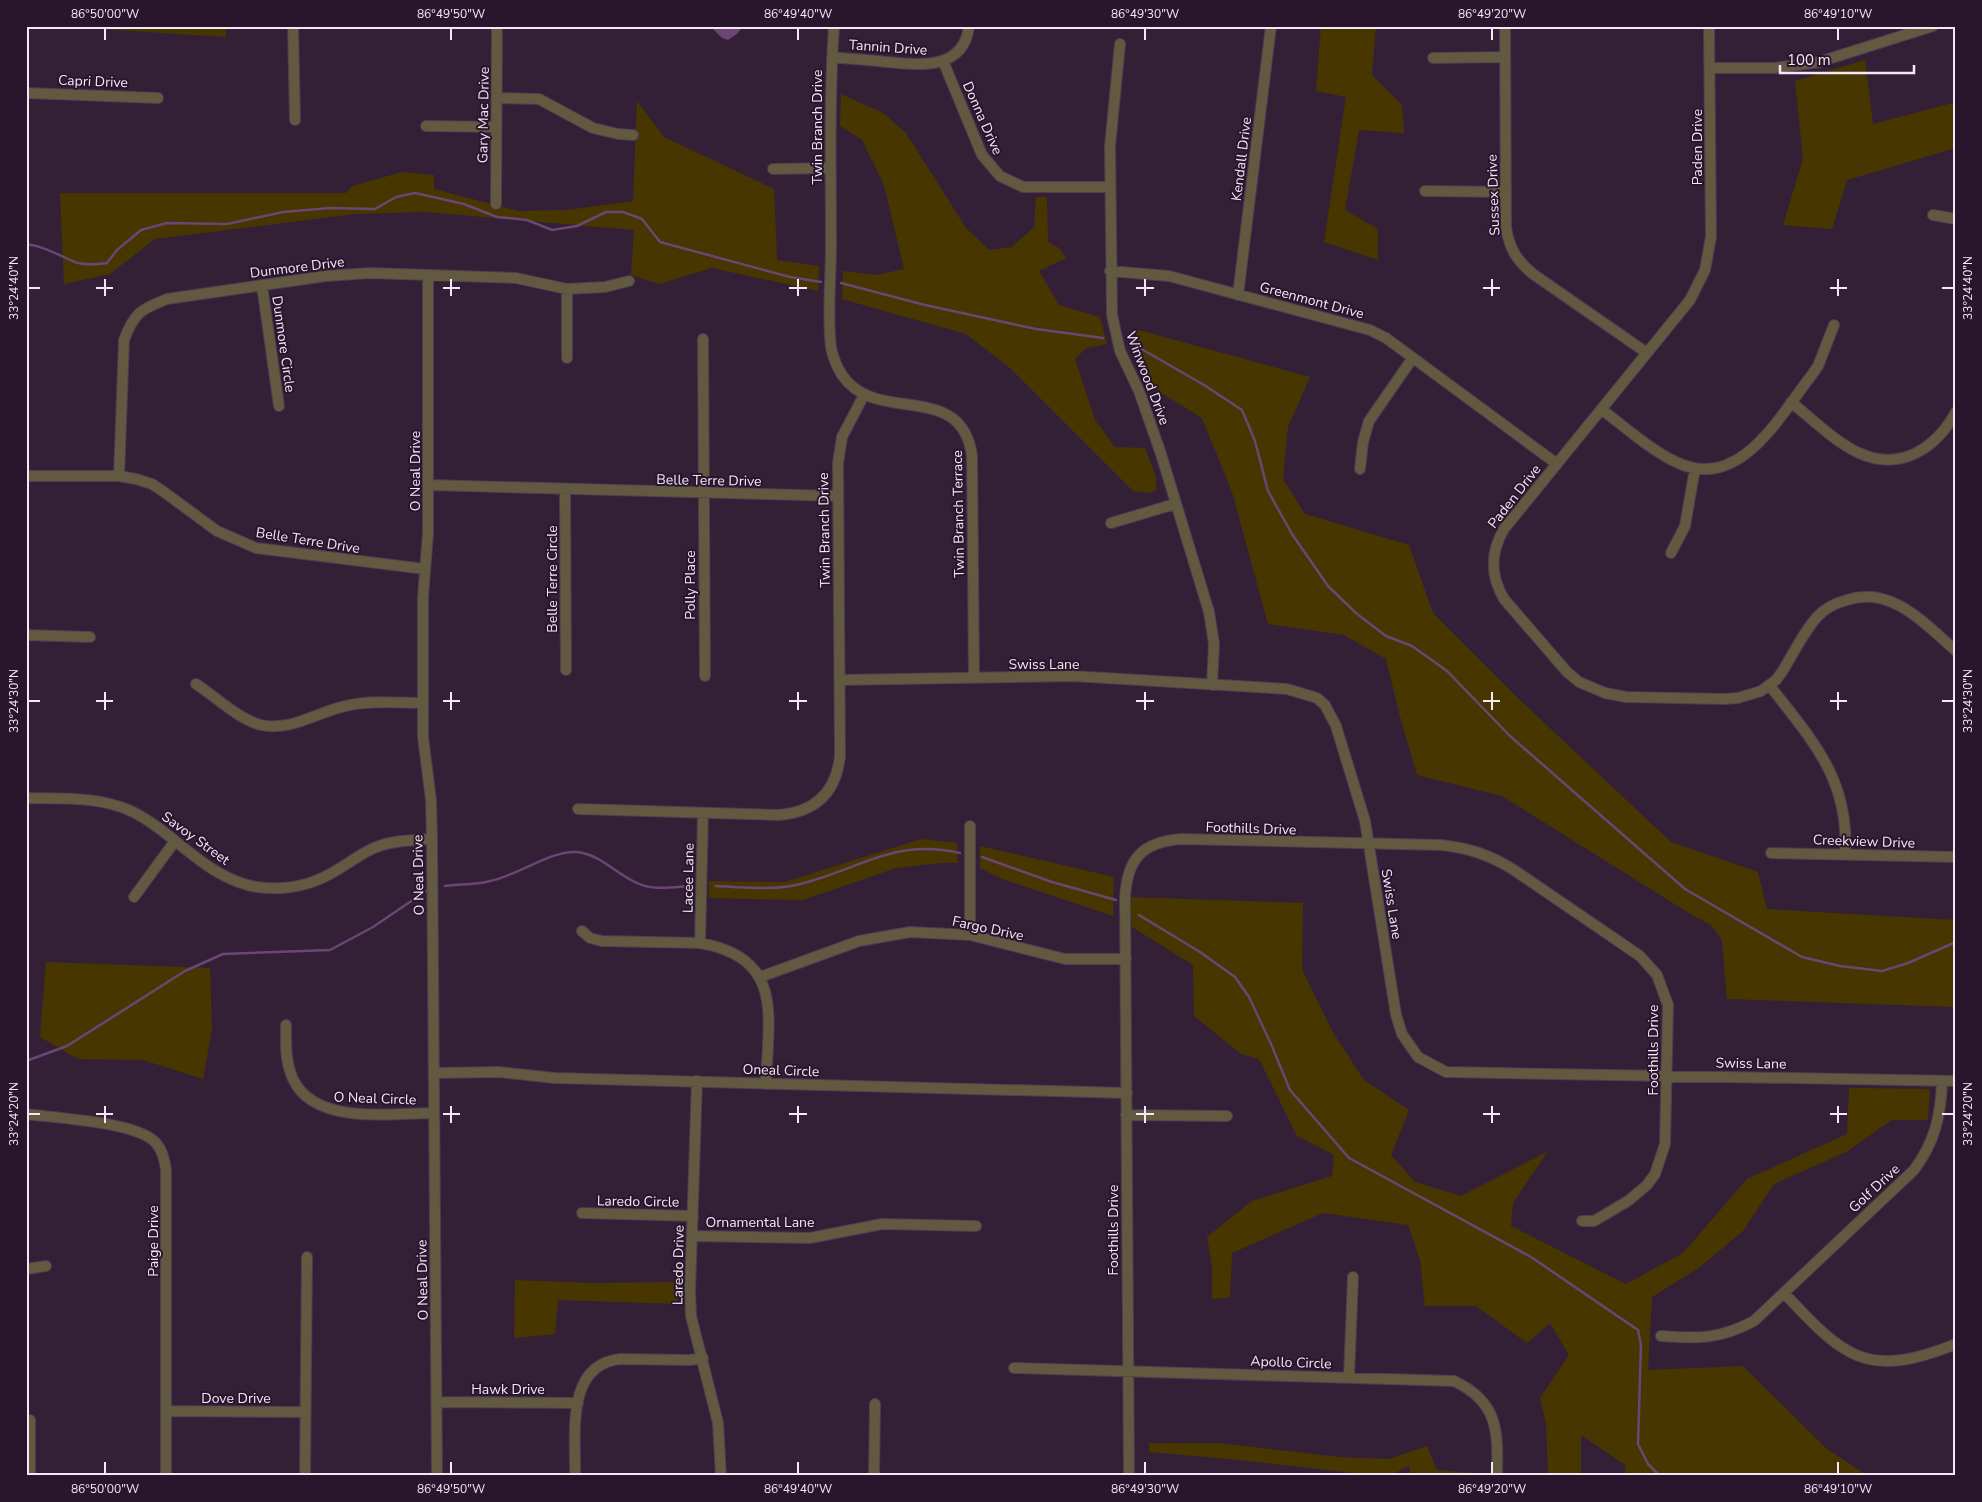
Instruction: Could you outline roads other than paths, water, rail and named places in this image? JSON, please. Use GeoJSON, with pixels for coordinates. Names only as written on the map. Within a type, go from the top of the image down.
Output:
{"type":"FeatureCollection","features":[{"type":"Feature","properties":{"kind":"street"},"geometry":{"type":"LineString","coordinates":[[293,26],[295,120]]}},
{"type":"Feature","properties":{"kind":"street","name":"Gary Mac Drive"},"geometry":{"type":"LineString","coordinates":[[496,204],[497,26]]}},
{"type":"Feature","properties":{"kind":"street","name":"Twin Branch Drive"},"geometry":{"type":"LineString","coordinates":[[578,809],[792,814],[802,811],[818,801],[832,785],[839,766],[839,448],[846,427],[864,395],[843,376],[831,348],[830,168],[834,26]]}},
{"type":"Feature","properties":{"kind":"street"},"geometry":{"type":"LineString","coordinates":[[942,61],[962,44],[969,26]]}},
{"type":"Feature","properties":{"kind":"street","name":"Kendall Drive"},"geometry":{"type":"LineString","coordinates":[[1238,295],[1271,26]]}},
{"type":"Feature","properties":{"kind":"street","name":"Sussex Drive"},"geometry":{"type":"LineString","coordinates":[[1505,26],[1506,192],[1508,237],[1515,256],[1523,266],[1647,353]]}},
{"type":"Feature","properties":{"kind":"street","name":"Paden Drive"},"geometry":{"type":"LineString","coordinates":[[1709,26],[1711,237],[1703,276],[1690,300],[1504,529],[1494,551],[1493,570],[1504,599],[1567,672],[1592,688],[1605,693],[1626,697],[1724,699],[1752,694],[1770,686]]}},
{"type":"Feature","properties":{"kind":"street"},"geometry":{"type":"LineString","coordinates":[[1710,68],[1775,68],[1819,62],[1933,26]]}},
{"type":"Feature","properties":{"kind":"street","name":"Winwood Drive"},"geometry":{"type":"LineString","coordinates":[[1120,44],[1111,123],[1110,270],[1112,315],[1117,340],[1148,414],[1209,612],[1214,644],[1212,685]]}},
{"type":"Feature","properties":{"kind":"street","name":"Tannin Drive"},"geometry":{"type":"LineString","coordinates":[[832,57],[916,65],[927,65],[942,61]]}},
{"type":"Feature","properties":{"kind":"street"},"geometry":{"type":"LineString","coordinates":[[1433,58],[1505,57]]}},
{"type":"Feature","properties":{"kind":"street","name":"Donna Drive"},"geometry":{"type":"LineString","coordinates":[[942,61],[982,156],[1000,176],[1023,187],[1110,188]]}},
{"type":"Feature","properties":{"kind":"street","name":"Capri Drive"},"geometry":{"type":"LineString","coordinates":[[26,93],[158,98]]}},
{"type":"Feature","properties":{"kind":"street"},"geometry":{"type":"LineString","coordinates":[[497,98],[539,99],[593,128],[632,135]]}},
{"type":"Feature","properties":{"kind":"street"},"geometry":{"type":"LineString","coordinates":[[426,126],[496,127]]}},
{"type":"Feature","properties":{"kind":"street"},"geometry":{"type":"LineString","coordinates":[[772,169],[830,168]]}},
{"type":"Feature","properties":{"kind":"street"},"geometry":{"type":"LineString","coordinates":[[1425,191],[1506,192]]}},
{"type":"Feature","properties":{"kind":"street"},"geometry":{"type":"LineString","coordinates":[[1934,215],[1956,219]]}},
{"type":"Feature","properties":{"kind":"street","name":"Greenmont Drive"},"geometry":{"type":"LineString","coordinates":[[1110,270],[1169,276],[1354,324],[1386,338],[1557,464]]}},
{"type":"Feature","properties":{"kind":"street","name":"Dunmore Drive"},"geometry":{"type":"LineString","coordinates":[[118,476],[124,340],[131,322],[142,308],[167,299],[326,276],[370,273],[516,278],[567,289],[605,287],[629,281]]}},
{"type":"Feature","properties":{"kind":"street","name":"O Neal Drive"},"geometry":{"type":"LineString","coordinates":[[428,274],[428,533],[425,569],[423,737],[431,800],[432,839],[437,1476]]}},
{"type":"Feature","properties":{"kind":"street","name":"Dunmore Circle"},"geometry":{"type":"LineString","coordinates":[[262,286],[279,406]]}},
{"type":"Feature","properties":{"kind":"street"},"geometry":{"type":"LineString","coordinates":[[567,289],[567,358]]}},
{"type":"Feature","properties":{"kind":"street"},"geometry":{"type":"LineString","coordinates":[[1601,409],[1666,457],[1695,468],[1719,467],[1732,463],[1748,454],[1764,438],[1818,366],[1834,325]]}},
{"type":"Feature","properties":{"kind":"street","name":"Polly Place"},"geometry":{"type":"LineString","coordinates":[[702,339],[704,676]]}},
{"type":"Feature","properties":{"kind":"street"},"geometry":{"type":"LineString","coordinates":[[1360,469],[1363,442],[1369,421],[1412,359]]}},
{"type":"Feature","properties":{"kind":"street","name":"Twin Branch Terrace"},"geometry":{"type":"LineString","coordinates":[[864,395],[943,412],[957,421],[968,435],[972,456],[974,678]]}},
{"type":"Feature","properties":{"kind":"street"},"geometry":{"type":"LineString","coordinates":[[1791,402],[1852,449],[1871,458],[1883,459],[1906,457],[1930,446],[1945,431],[1956,412]]}},
{"type":"Feature","properties":{"kind":"street"},"geometry":{"type":"LineString","coordinates":[[1671,552],[1685,526],[1695,468]]}},
{"type":"Feature","properties":{"kind":"street","name":"Belle Terre Drive"},"geometry":{"type":"LineString","coordinates":[[26,476],[118,476],[152,484],[217,531],[256,548],[425,569]]}},
{"type":"Feature","properties":{"kind":"street","name":"Belle Terre Drive"},"geometry":{"type":"LineString","coordinates":[[428,485],[703,494],[838,496]]}},
{"type":"Feature","properties":{"kind":"street","name":"Belle Terre Circle"},"geometry":{"type":"LineString","coordinates":[[565,489],[566,670]]}},
{"type":"Feature","properties":{"kind":"street"},"geometry":{"type":"LineString","coordinates":[[1111,523],[1175,504]]}},
{"type":"Feature","properties":{"kind":"street"},"geometry":{"type":"LineString","coordinates":[[1845,854],[1846,839],[1842,802],[1832,773],[1816,745],[1770,686],[1782,672],[1817,617],[1833,605],[1855,597],[1868,596],[1890,600],[1917,617],[1956,651]]}},
{"type":"Feature","properties":{"kind":"street"},"geometry":{"type":"LineString","coordinates":[[26,635],[90,637]]}},
{"type":"Feature","properties":{"kind":"street","name":"Swiss Lane"},"geometry":{"type":"LineString","coordinates":[[839,680],[1072,676],[1300,691],[1317,698],[1325,705],[1336,726],[1356,785],[1369,844],[1396,1015],[1402,1034],[1418,1057],[1446,1072],[1956,1081]]}},
{"type":"Feature","properties":{"kind":"street"},"geometry":{"type":"LineString","coordinates":[[196,684],[243,717],[261,725],[272,726],[294,724],[350,704],[423,702]]}},
{"type":"Feature","properties":{"kind":"street","name":"Savoy Street"},"geometry":{"type":"LineString","coordinates":[[26,798],[92,800],[116,805],[144,818],[230,879],[257,887],[285,888],[317,880],[378,846],[397,841],[432,839]]}},
{"type":"Feature","properties":{"kind":"street","name":"Lacee Lane"},"geometry":{"type":"LineString","coordinates":[[700,943],[703,813]]}},
{"type":"Feature","properties":{"kind":"street"},"geometry":{"type":"LineString","coordinates":[[970,826],[970,935]]}},
{"type":"Feature","properties":{"kind":"street","name":"Foothills Drive"},"geometry":{"type":"LineString","coordinates":[[1129,1476],[1125,883],[1133,862],[1146,848],[1157,843],[1181,839],[1460,847],[1494,857],[1640,956],[1657,975],[1666,996],[1669,1017],[1665,1144],[1655,1174],[1647,1185],[1628,1200],[1594,1221],[1582,1222]]}},
{"type":"Feature","properties":{"kind":"street"},"geometry":{"type":"LineString","coordinates":[[134,897],[175,841]]}},
{"type":"Feature","properties":{"kind":"street","name":"Creekview Drive"},"geometry":{"type":"LineString","coordinates":[[1771,853],[1956,857]]}},
{"type":"Feature","properties":{"kind":"street"},"geometry":{"type":"LineString","coordinates":[[582,931],[590,938],[602,941],[700,943],[716,946],[738,954],[760,976],[765,990],[768,1012],[766,1084]]}},
{"type":"Feature","properties":{"kind":"street","name":"Fargo Drive"},"geometry":{"type":"LineString","coordinates":[[760,976],[859,941],[910,932],[970,935],[1066,958],[1126,958]]}},
{"type":"Feature","properties":{"kind":"street","name":"O Neal Circle"},"geometry":{"type":"LineString","coordinates":[[286,1025],[289,1071],[298,1088],[315,1104],[335,1112],[434,1113]]}},
{"type":"Feature","properties":{"kind":"street","name":"Oneal Circle"},"geometry":{"type":"LineString","coordinates":[[434,1073],[499,1072],[555,1078],[1126,1093]]}},
{"type":"Feature","properties":{"kind":"street","name":"Laredo Drive"},"geometry":{"type":"LineString","coordinates":[[697,1081],[691,1316],[720,1431],[722,1476]]}},
{"type":"Feature","properties":{"kind":"street","name":"Golf Drive"},"geometry":{"type":"LineString","coordinates":[[1661,1336],[1698,1339],[1721,1336],[1754,1321],[1921,1161],[1937,1128],[1941,1106],[1942,1081]]}},
{"type":"Feature","properties":{"kind":"street","name":"Paige Drive"},"geometry":{"type":"LineString","coordinates":[[26,1114],[136,1130],[156,1142],[162,1152],[166,1171],[166,1476]]}},
{"type":"Feature","properties":{"kind":"street"},"geometry":{"type":"LineString","coordinates":[[1126,1115],[1226,1116]]}},
{"type":"Feature","properties":{"kind":"street","name":"Laredo Circle"},"geometry":{"type":"LineString","coordinates":[[582,1213],[693,1216]]}},
{"type":"Feature","properties":{"kind":"street","name":"Ornamental Lane"},"geometry":{"type":"LineString","coordinates":[[692,1236],[810,1238],[882,1224],[976,1226]]}},
{"type":"Feature","properties":{"kind":"street"},"geometry":{"type":"LineString","coordinates":[[305,1476],[308,1257]]}},
{"type":"Feature","properties":{"kind":"street"},"geometry":{"type":"LineString","coordinates":[[26,1269],[46,1266]]}},
{"type":"Feature","properties":{"kind":"street"},"geometry":{"type":"LineString","coordinates":[[1350,1377],[1353,1277]]}},
{"type":"Feature","properties":{"kind":"street"},"geometry":{"type":"LineString","coordinates":[[1784,1293],[1836,1346],[1861,1357],[1879,1361],[1899,1360],[1918,1357],[1956,1344]]}},
{"type":"Feature","properties":{"kind":"street"},"geometry":{"type":"LineString","coordinates":[[575,1476],[578,1403],[584,1378],[599,1364],[608,1360],[690,1360],[703,1358]]}},
{"type":"Feature","properties":{"kind":"street","name":"Apollo Circle"},"geometry":{"type":"LineString","coordinates":[[1014,1368],[1436,1379],[1454,1382],[1466,1387],[1484,1403],[1496,1425],[1498,1476]]}},
{"type":"Feature","properties":{"kind":"street","name":"Hawk Drive"},"geometry":{"type":"LineString","coordinates":[[437,1402],[578,1403]]}},
{"type":"Feature","properties":{"kind":"street"},"geometry":{"type":"LineString","coordinates":[[874,1476],[875,1404]]}},
{"type":"Feature","properties":{"kind":"street","name":"Dove Drive"},"geometry":{"type":"LineString","coordinates":[[166,1411],[305,1412]]}},
{"type":"Feature","properties":{"kind":"street"},"geometry":{"type":"LineString","coordinates":[[30,1420],[30,1476]]}},
{"type":"Feature","properties":{"kind":"waterway"},"geometry":{"type":"LineString","coordinates":[[26,244],[46,249],[83,264],[107,263],[117,250],[141,230],[167,223],[227,224],[283,212],[330,208],[375,209],[396,197],[415,193],[464,204],[497,217],[527,220],[552,230],[577,226],[606,212],[623,212],[642,219],[660,242],[790,277],[821,282]]}},
{"type":"Feature","properties":{"kind":"waterway"},"geometry":{"type":"LineString","coordinates":[[841,283],[925,305],[1036,329],[1103,338]]}},
{"type":"Feature","properties":{"kind":"waterway"},"geometry":{"type":"LineString","coordinates":[[1138,347],[1204,385],[1242,410],[1255,441],[1268,491],[1292,534],[1328,586],[1357,614],[1386,636],[1412,646],[1447,671],[1510,736],[1685,889],[1802,957],[1840,966],[1882,971],[1908,963],[1956,942]]}},
{"type":"Feature","properties":{"kind":"waterway"},"geometry":{"type":"LineString","coordinates":[[716,886],[758,888],[790,886],[822,878],[878,857],[915,849],[936,849],[960,853]]}},
{"type":"Feature","properties":{"kind":"waterway"},"geometry":{"type":"LineString","coordinates":[[445,886],[490,881],[567,852],[577,852],[593,856],[629,879],[650,887],[690,886]]}},
{"type":"Feature","properties":{"kind":"waterway"},"geometry":{"type":"LineString","coordinates":[[982,857],[1052,882],[1116,900]]}},
{"type":"Feature","properties":{"kind":"waterway"},"geometry":{"type":"LineString","coordinates":[[26,1061],[67,1046],[185,971],[223,954],[330,950],[373,927],[426,891]]}},
{"type":"Feature","properties":{"kind":"waterway"},"geometry":{"type":"LineString","coordinates":[[1139,915],[1200,952],[1235,977],[1249,997],[1290,1090],[1349,1158],[1531,1257],[1638,1330],[1641,1345],[1638,1444],[1648,1464],[1660,1476]]}}]}
